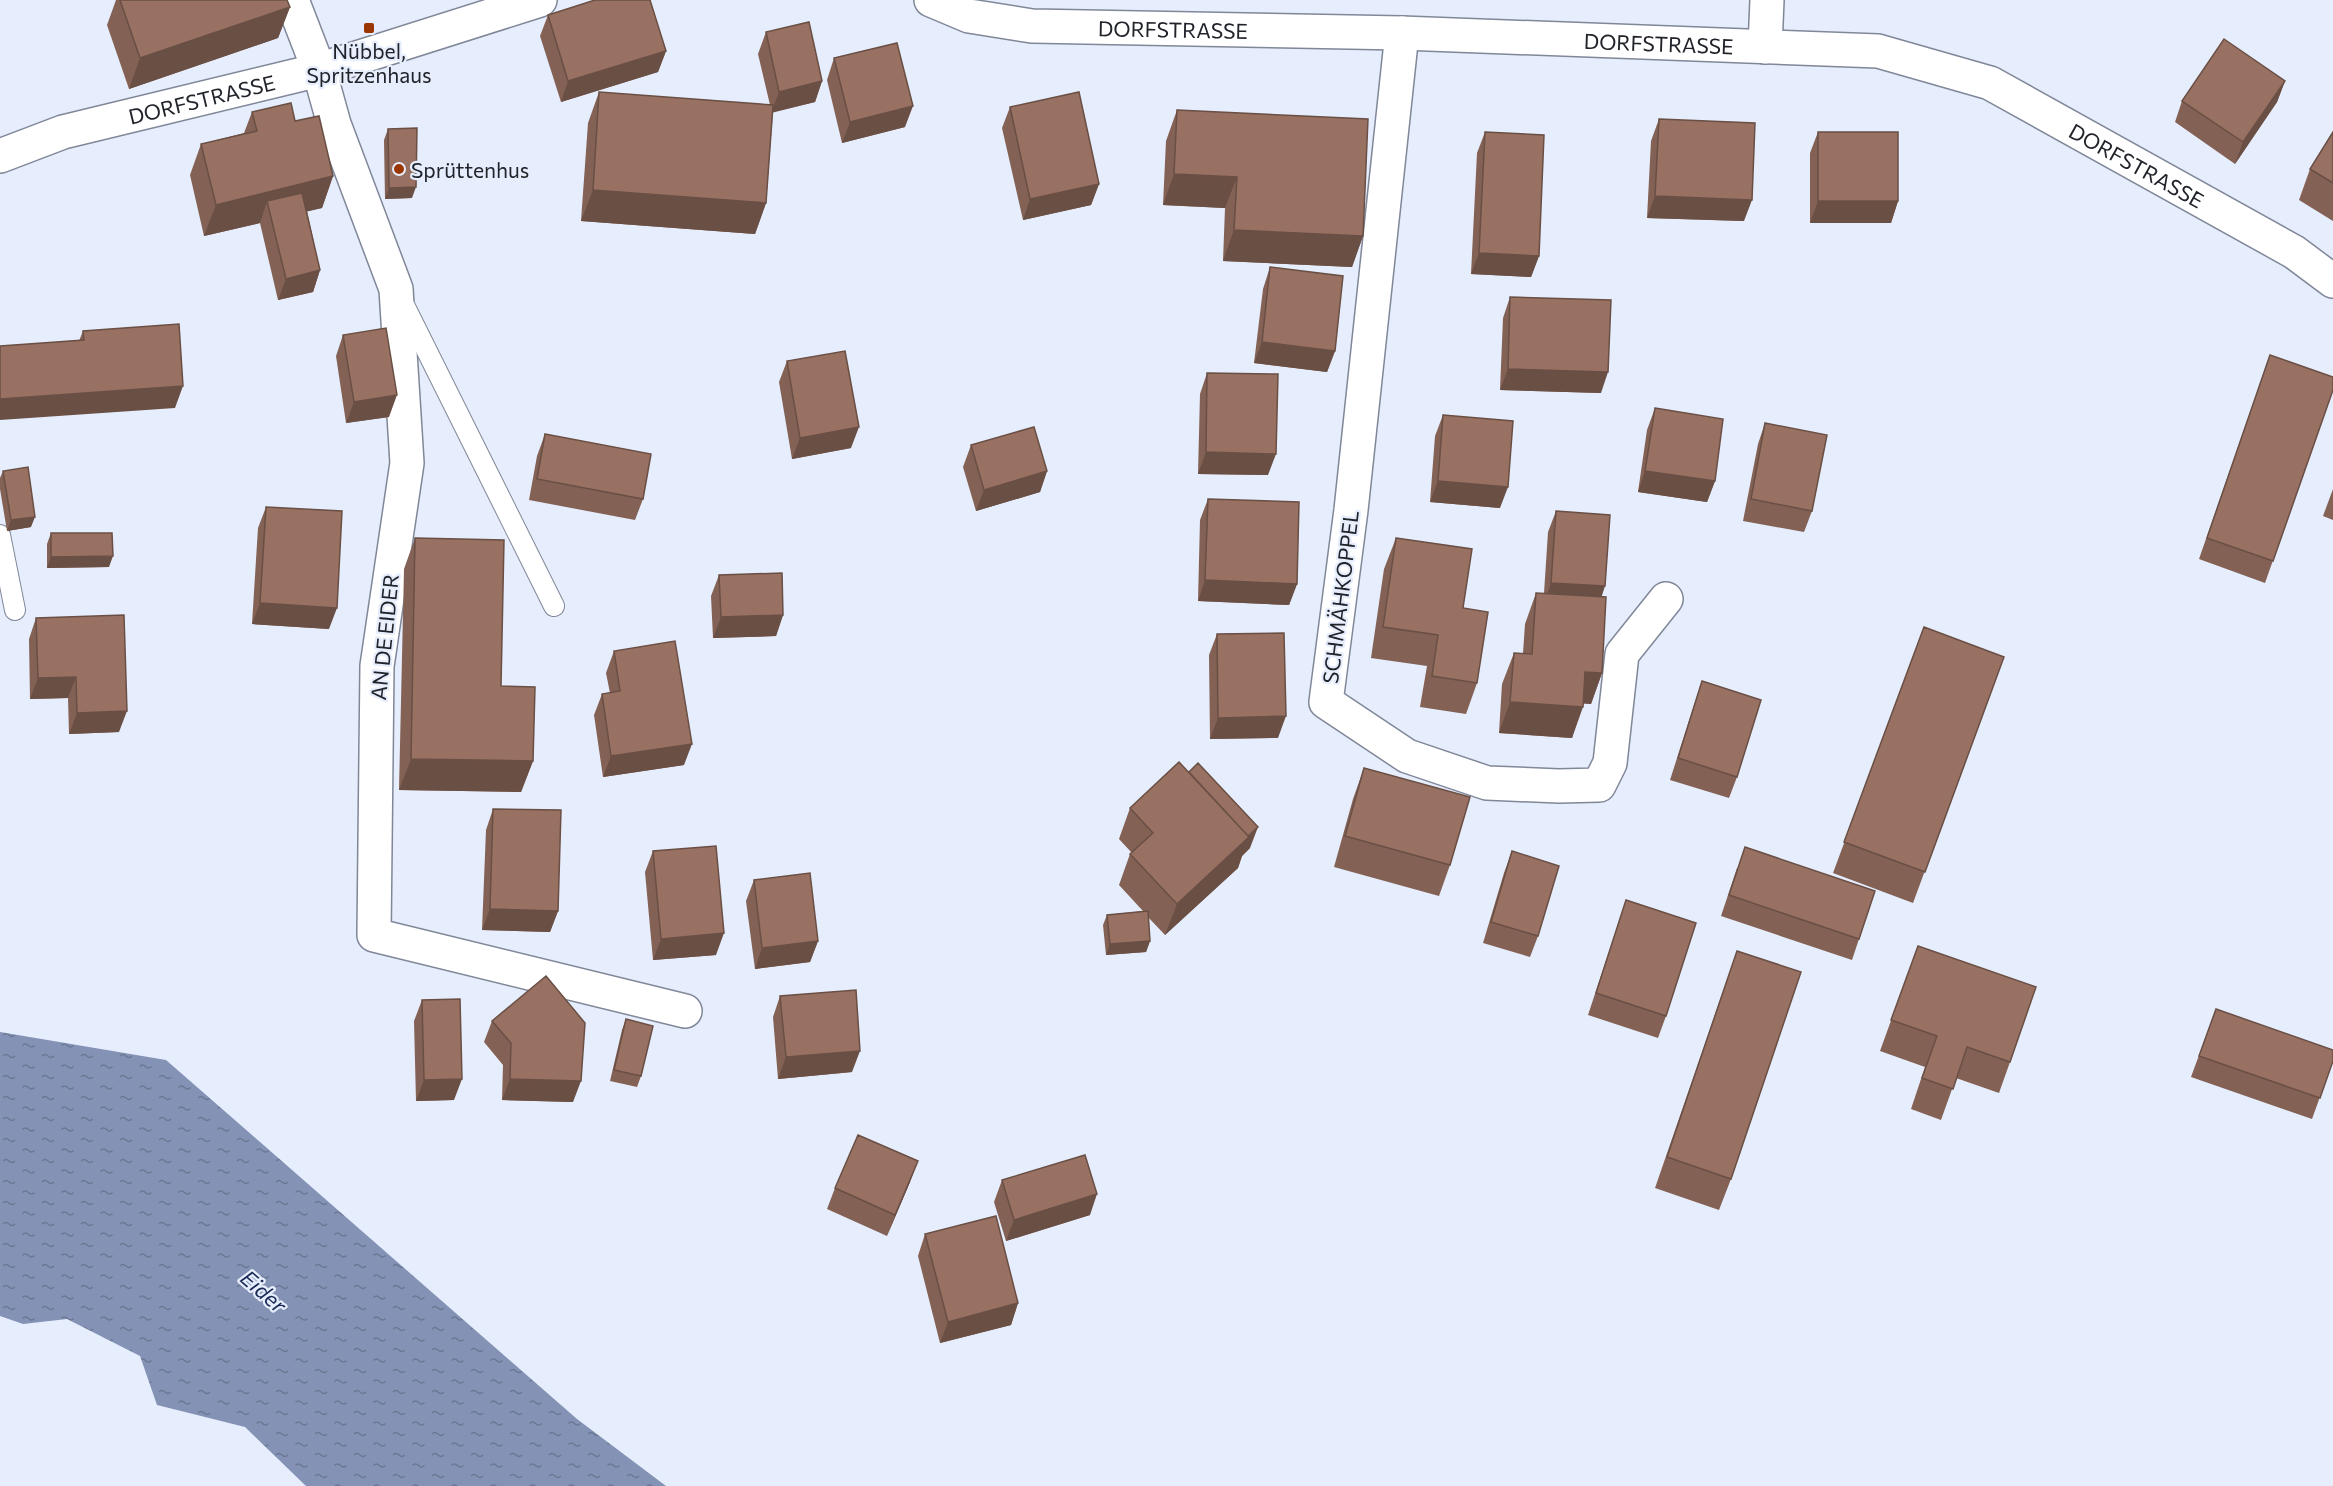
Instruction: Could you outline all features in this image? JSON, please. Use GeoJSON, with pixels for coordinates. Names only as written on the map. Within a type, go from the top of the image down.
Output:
{"type":"FeatureCollection","features":[{"type":"Feature","properties":{"kind":"street","name":"AN DE EIDER"},"geometry":{"type":"LineString","coordinates":[[292,0],[319,70],[334,124],[396,290],[407,463],[377,666],[374,935],[685,1011]]}},
{"type":"Feature","properties":{"kind":"street","name":"DORFSTRASSE"},"geometry":{"type":"LineString","coordinates":[[0,156],[63,132],[319,70],[540,0]]}},
{"type":"Feature","properties":{"kind":"street","name":"DORFSTRASSE"},"geometry":{"type":"LineString","coordinates":[[931,0],[969,16],[1032,26],[1402,33],[1878,51],[1990,83],[2294,252],[2333,281]]}},
{"type":"Feature","properties":{"kind":"street"},"geometry":{"type":"LineString","coordinates":[[1765,46],[1767,0]]}},
{"type":"Feature","properties":{"kind":"street","name":"SCHMÄHKOPPEL"},"geometry":{"type":"LineString","coordinates":[[1402,33],[1351,510],[1326,702],[1407,756],[1487,783],[1599,785],[1610,763],[1622,654],[1666,599]]}},
{"type":"Feature","properties":{"kind":"lane"},"geometry":{"type":"LineString","coordinates":[[396,290],[554,606]]}},
{"type":"Feature","properties":{"kind":"lane"},"geometry":{"type":"LineString","coordinates":[[0,535],[15,610]]}},
{"type":"Feature","properties":{"kind":"water","name":"Eider"},"geometry":{"type":"Polygon","coordinates":[[[0,1032],[166,1060],[577,1419],[666,1486],[306,1486],[245,1427],[157,1405],[140,1356],[67,1319],[23,1324],[0,1316],[0,1032]]]}},
{"type":"Feature","properties":{"kind":"building"},"geometry":{"type":"Polygon","coordinates":[[[120,0],[287,0],[290,7],[140,58],[120,0]]]}},
{"type":"Feature","properties":{"kind":"building"},"geometry":{"type":"Polygon","coordinates":[[[595,0],[650,0],[666,51],[568,81],[548,15],[595,0]]]}},
{"type":"Feature","properties":{"kind":"building"},"geometry":{"type":"Polygon","coordinates":[[[809,22],[822,81],[779,92],[766,32],[809,22]]]}},
{"type":"Feature","properties":{"kind":"building"},"geometry":{"type":"Polygon","coordinates":[[[2224,39],[2285,81],[2243,142],[2182,101],[2224,39]]]}},
{"type":"Feature","properties":{"kind":"building"},"geometry":{"type":"Polygon","coordinates":[[[897,43],[913,106],[850,122],[834,58],[897,43]]]}},
{"type":"Feature","properties":{"kind":"building"},"geometry":{"type":"Polygon","coordinates":[[[599,92],[773,105],[766,203],[593,190],[599,92]]]}},
{"type":"Feature","properties":{"kind":"building"},"geometry":{"type":"Polygon","coordinates":[[[1079,92],[1099,184],[1030,199],[1010,107],[1079,92]]]}},
{"type":"Feature","properties":{"kind":"building"},"geometry":{"type":"Polygon","coordinates":[[[291,103],[295,121],[319,116],[333,176],[216,205],[201,144],[257,131],[252,112],[291,103]]]}},
{"type":"Feature","properties":{"kind":"building"},"geometry":{"type":"Polygon","coordinates":[[[1177,110],[1368,119],[1363,236],[1234,230],[1237,177],[1174,174],[1177,110]]]}},
{"type":"Feature","properties":{"kind":"building"},"geometry":{"type":"Polygon","coordinates":[[[1659,119],[1755,123],[1752,200],[1655,196],[1659,119]]]}},
{"type":"Feature","properties":{"kind":"building","name":"Sprüttenhus"},"geometry":{"type":"Polygon","coordinates":[[[417,128],[416,187],[389,188],[388,129],[417,128]]]}},
{"type":"Feature","properties":{"kind":"building"},"geometry":{"type":"Polygon","coordinates":[[[1485,132],[1544,135],[1539,256],[1479,253],[1485,132]]]}},
{"type":"Feature","properties":{"kind":"building"},"geometry":{"type":"Polygon","coordinates":[[[1818,132],[1898,132],[1898,201],[1818,201],[1818,132]]]}},
{"type":"Feature","properties":{"kind":"building"},"geometry":{"type":"Polygon","coordinates":[[[2333,132],[2333,183],[2310,169],[2333,132]]]}},
{"type":"Feature","properties":{"kind":"building"},"geometry":{"type":"Polygon","coordinates":[[[302,193],[320,270],[286,279],[267,201],[302,193]]]}},
{"type":"Feature","properties":{"kind":"building"},"geometry":{"type":"Polygon","coordinates":[[[1270,267],[1343,276],[1335,351],[1262,342],[1270,267]]]}},
{"type":"Feature","properties":{"kind":"building"},"geometry":{"type":"Polygon","coordinates":[[[1510,297],[1611,300],[1608,372],[1508,369],[1510,297]]]}},
{"type":"Feature","properties":{"kind":"building"},"geometry":{"type":"Polygon","coordinates":[[[179,324],[183,386],[0,399],[0,346],[84,340],[83,331],[179,324]]]}},
{"type":"Feature","properties":{"kind":"building"},"geometry":{"type":"Polygon","coordinates":[[[386,328],[397,395],[354,402],[343,335],[386,328]]]}},
{"type":"Feature","properties":{"kind":"building"},"geometry":{"type":"Polygon","coordinates":[[[845,351],[859,427],[800,438],[787,361],[845,351]]]}},
{"type":"Feature","properties":{"kind":"building"},"geometry":{"type":"Polygon","coordinates":[[[2270,355],[2333,377],[2333,390],[2273,561],[2207,538],[2270,355]]]}},
{"type":"Feature","properties":{"kind":"building"},"geometry":{"type":"Polygon","coordinates":[[[1207,373],[1278,374],[1276,454],[1206,452],[1207,373]]]}},
{"type":"Feature","properties":{"kind":"building"},"geometry":{"type":"Polygon","coordinates":[[[1655,408],[1723,419],[1715,481],[1645,471],[1655,408]]]}},
{"type":"Feature","properties":{"kind":"building"},"geometry":{"type":"Polygon","coordinates":[[[1443,415],[1513,421],[1508,487],[1438,481],[1443,415]]]}},
{"type":"Feature","properties":{"kind":"building"},"geometry":{"type":"Polygon","coordinates":[[[1765,423],[1827,435],[1812,511],[1751,499],[1765,423]]]}},
{"type":"Feature","properties":{"kind":"building"},"geometry":{"type":"Polygon","coordinates":[[[1034,427],[1047,471],[984,490],[971,445],[1034,427]]]}},
{"type":"Feature","properties":{"kind":"building"},"geometry":{"type":"Polygon","coordinates":[[[545,434],[651,454],[643,499],[537,479],[545,434]]]}},
{"type":"Feature","properties":{"kind":"building"},"geometry":{"type":"Polygon","coordinates":[[[28,467],[35,517],[11,520],[3,471],[28,467]]]}},
{"type":"Feature","properties":{"kind":"building"},"geometry":{"type":"Polygon","coordinates":[[[1208,499],[1299,502],[1297,584],[1205,580],[1208,499]]]}},
{"type":"Feature","properties":{"kind":"building"},"geometry":{"type":"Polygon","coordinates":[[[266,507],[342,511],[337,608],[260,603],[266,507]]]}},
{"type":"Feature","properties":{"kind":"building"},"geometry":{"type":"Polygon","coordinates":[[[1556,511],[1610,515],[1605,586],[1551,583],[1556,511]]]}},
{"type":"Feature","properties":{"kind":"building"},"geometry":{"type":"Polygon","coordinates":[[[51,533],[112,533],[113,556],[51,557],[51,533]]]}},
{"type":"Feature","properties":{"kind":"building"},"geometry":{"type":"Polygon","coordinates":[[[415,538],[504,540],[501,686],[535,687],[533,761],[411,759],[415,538]]]}},
{"type":"Feature","properties":{"kind":"building"},"geometry":{"type":"Polygon","coordinates":[[[1396,538],[1472,549],[1463,608],[1488,612],[1477,683],[1432,676],[1438,635],[1383,627],[1396,538]]]}},
{"type":"Feature","properties":{"kind":"building"},"geometry":{"type":"Polygon","coordinates":[[[782,573],[783,615],[721,617],[719,575],[782,573]]]}},
{"type":"Feature","properties":{"kind":"building"},"geometry":{"type":"Polygon","coordinates":[[[1536,593],[1606,597],[1602,673],[1585,672],[1583,707],[1510,702],[1514,653],[1532,654],[1536,593]]]}},
{"type":"Feature","properties":{"kind":"building"},"geometry":{"type":"Polygon","coordinates":[[[124,615],[127,711],[77,713],[76,677],[38,678],[36,618],[124,615]]]}},
{"type":"Feature","properties":{"kind":"building"},"geometry":{"type":"Polygon","coordinates":[[[1924,627],[2004,657],[1925,872],[1844,842],[1924,627]]]}},
{"type":"Feature","properties":{"kind":"building"},"geometry":{"type":"Polygon","coordinates":[[[1284,633],[1286,716],[1218,718],[1217,634],[1284,633]]]}},
{"type":"Feature","properties":{"kind":"building"},"geometry":{"type":"Polygon","coordinates":[[[675,641],[692,744],[611,756],[602,694],[620,691],[614,651],[675,641]]]}},
{"type":"Feature","properties":{"kind":"building"},"geometry":{"type":"Polygon","coordinates":[[[1702,681],[1761,700],[1737,777],[1678,758],[1702,681]]]}},
{"type":"Feature","properties":{"kind":"building"},"geometry":{"type":"Polygon","coordinates":[[[1179,762],[1249,837],[1177,904],[1130,854],[1153,833],[1130,808],[1179,762]]]}},
{"type":"Feature","properties":{"kind":"building"},"geometry":{"type":"Polygon","coordinates":[[[1198,763],[1258,827],[1248,836],[1189,772],[1198,763]]]}},
{"type":"Feature","properties":{"kind":"building"},"geometry":{"type":"Polygon","coordinates":[[[1364,768],[1470,797],[1450,865],[1345,836],[1364,768]]]}},
{"type":"Feature","properties":{"kind":"building"},"geometry":{"type":"Polygon","coordinates":[[[493,809],[561,810],[558,911],[490,909],[493,809]]]}},
{"type":"Feature","properties":{"kind":"building"},"geometry":{"type":"Polygon","coordinates":[[[716,846],[724,933],[661,939],[653,851],[716,846]]]}},
{"type":"Feature","properties":{"kind":"building"},"geometry":{"type":"Polygon","coordinates":[[[1745,847],[1875,891],[1859,939],[1729,895],[1745,847]]]}},
{"type":"Feature","properties":{"kind":"building"},"geometry":{"type":"Polygon","coordinates":[[[1512,851],[1559,866],[1538,936],[1491,922],[1512,851]]]}},
{"type":"Feature","properties":{"kind":"building"},"geometry":{"type":"Polygon","coordinates":[[[810,873],[818,941],[762,948],[754,880],[810,873]]]}},
{"type":"Feature","properties":{"kind":"building"},"geometry":{"type":"Polygon","coordinates":[[[1626,900],[1696,923],[1666,1016],[1596,993],[1626,900]]]}},
{"type":"Feature","properties":{"kind":"building"},"geometry":{"type":"Polygon","coordinates":[[[1148,911],[1150,941],[1110,944],[1107,915],[1148,911]]]}},
{"type":"Feature","properties":{"kind":"building"},"geometry":{"type":"Polygon","coordinates":[[[1918,946],[2036,987],[2010,1062],[1967,1047],[1953,1089],[1922,1078],[1937,1036],[1891,1020],[1918,946]]]}},
{"type":"Feature","properties":{"kind":"building"},"geometry":{"type":"Polygon","coordinates":[[[1737,951],[1801,972],[1731,1179],[1667,1157],[1737,951]]]}},
{"type":"Feature","properties":{"kind":"building"},"geometry":{"type":"Polygon","coordinates":[[[546,976],[585,1023],[581,1081],[510,1079],[511,1043],[492,1021],[546,976]]]}},
{"type":"Feature","properties":{"kind":"building"},"geometry":{"type":"Polygon","coordinates":[[[856,990],[860,1051],[786,1057],[780,996],[856,990]]]}},
{"type":"Feature","properties":{"kind":"building"},"geometry":{"type":"Polygon","coordinates":[[[460,999],[462,1079],[424,1080],[422,1000],[460,999]]]}},
{"type":"Feature","properties":{"kind":"building"},"geometry":{"type":"Polygon","coordinates":[[[2216,1009],[2333,1050],[2333,1061],[2320,1098],[2199,1056],[2216,1009]]]}},
{"type":"Feature","properties":{"kind":"building"},"geometry":{"type":"Polygon","coordinates":[[[626,1019],[653,1026],[641,1076],[614,1070],[626,1019]]]}},
{"type":"Feature","properties":{"kind":"building"},"geometry":{"type":"Polygon","coordinates":[[[858,1135],[918,1161],[895,1215],[835,1188],[858,1135]]]}},
{"type":"Feature","properties":{"kind":"building"},"geometry":{"type":"Polygon","coordinates":[[[1085,1155],[1097,1194],[1014,1220],[1002,1180],[1085,1155]]]}},
{"type":"Feature","properties":{"kind":"building"},"geometry":{"type":"Polygon","coordinates":[[[996,1216],[1018,1303],[948,1322],[925,1234],[996,1216]]]}},
{"type":"Feature","properties":{"kind":"place","name":"Nübbel, Spritzenhaus"},"geometry":{"type":"Point","coordinates":[369,28]}},
{"type":"Feature","properties":{"kind":"place","name":"Sprüttenhus"},"geometry":{"type":"Point","coordinates":[399,169]}}]}
